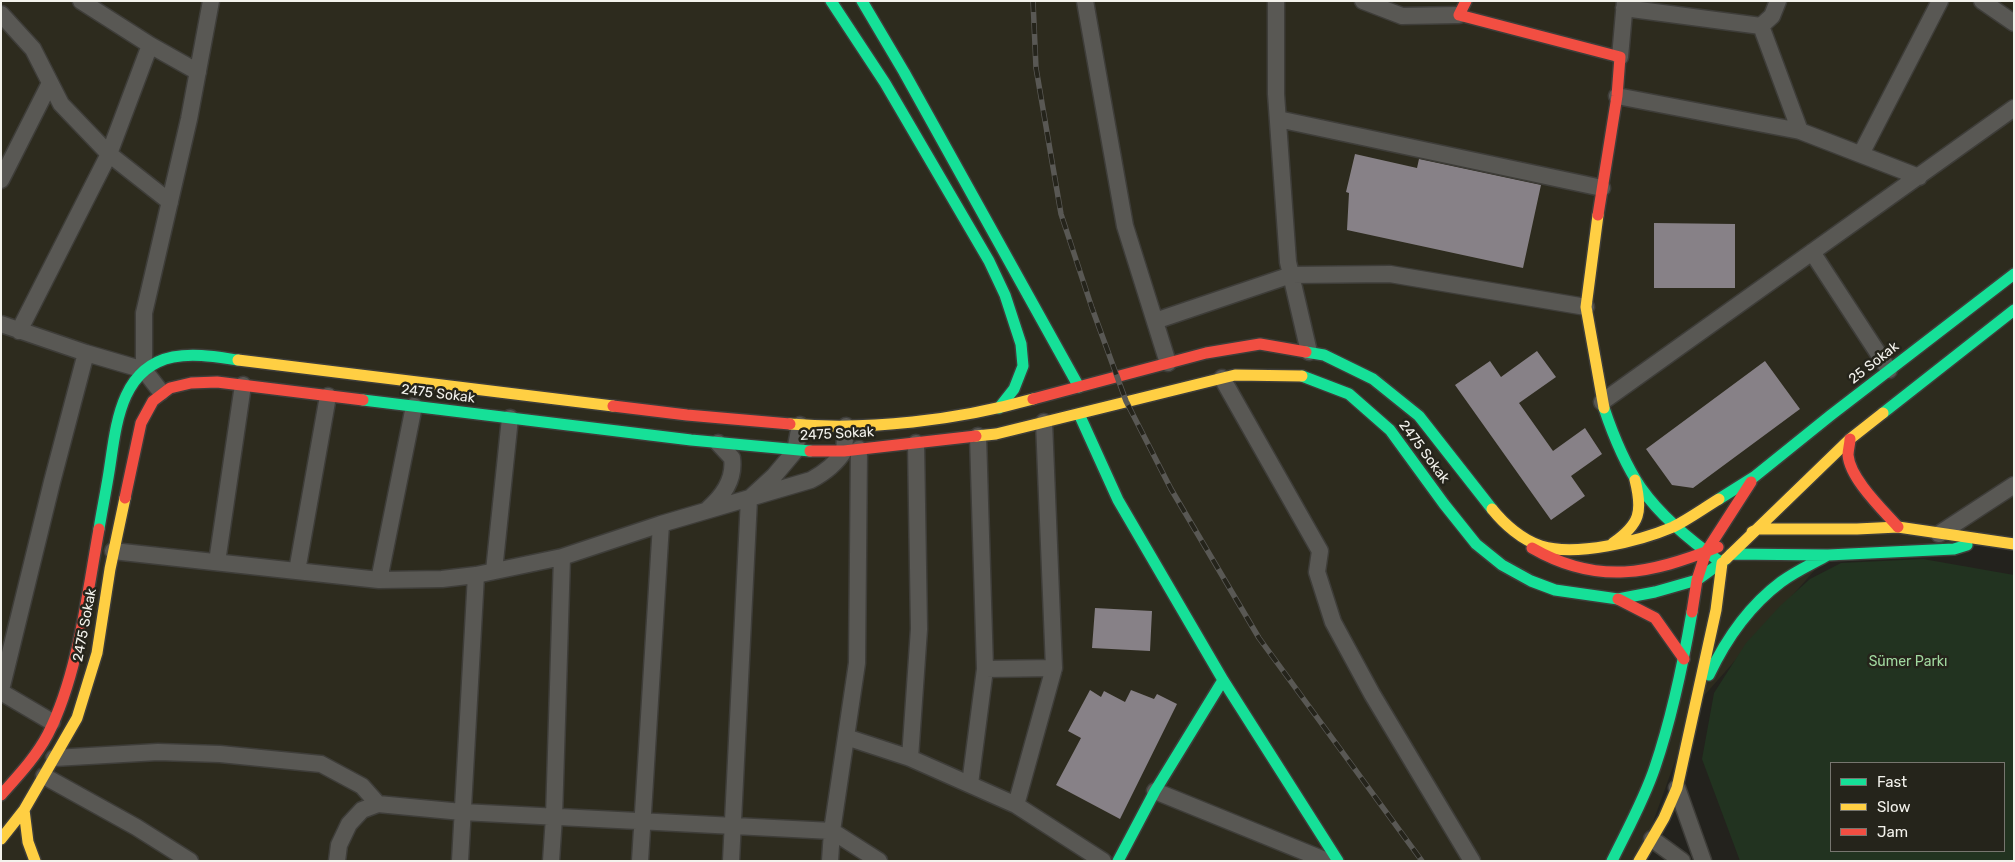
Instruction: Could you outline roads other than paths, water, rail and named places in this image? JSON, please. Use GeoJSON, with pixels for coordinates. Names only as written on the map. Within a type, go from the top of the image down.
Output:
{"type":"FeatureCollection","features":[{"type":"Feature","properties":{"kind":"main road"},"geometry":{"type":"LineString","coordinates":[[831,1],[885,83],[989,261],[1005,295],[1021,344],[1023,366],[1014,389],[999,408]]}},
{"type":"Feature","properties":{"kind":"main road"},"geometry":{"type":"LineString","coordinates":[[862,1],[904,72],[1079,387]]}},
{"type":"Feature","properties":{"kind":"main road"},"geometry":{"type":"LineString","coordinates":[[1462,8],[1620,57],[1617,96],[1586,307],[1602,402],[1613,435],[1641,488],[1674,526],[1722,563],[1716,610],[1677,788],[1640,861]]}},
{"type":"Feature","properties":{"kind":"main road","name":"25 Sokak"},"geometry":{"type":"LineString","coordinates":[[1754,477],[2014,274]]}},
{"type":"Feature","properties":{"kind":"main road"},"geometry":{"type":"LineString","coordinates":[[1898,527],[1867,491],[1852,466],[1848,454],[1850,439],[2014,310]]}},
{"type":"Feature","properties":{"kind":"main road","name":"2475 Sokak"},"geometry":{"type":"LineString","coordinates":[[1,796],[16,779],[46,735],[68,685],[93,568],[122,406],[130,388],[144,370],[161,360],[171,357],[200,355],[687,415],[800,425],[846,426],[914,421],[999,408],[1206,353],[1260,344],[1324,355],[1373,379],[1419,416],[1497,515],[1521,536],[1541,546],[1572,549],[1610,545],[1640,539],[1674,526],[1754,477]]}},
{"type":"Feature","properties":{"kind":"main road","name":"2475 Sokak"},"geometry":{"type":"LineString","coordinates":[[1,839],[24,810],[77,718],[97,653],[113,551],[141,423],[149,404],[161,392],[174,386],[217,382],[795,451],[852,450],[996,434],[1235,374],[1299,375],[1349,394],[1390,430],[1476,544],[1502,565],[1531,581],[1555,590],[1618,599],[1655,592],[1697,580],[1722,563],[1850,439]]}},
{"type":"Feature","properties":{"kind":"main road"},"geometry":{"type":"LineString","coordinates":[[1079,414],[1118,500],[1223,680],[1338,861]]}},
{"type":"Feature","properties":{"kind":"main road"},"geometry":{"type":"LineString","coordinates":[[1610,545],[1626,535],[1638,519],[1640,498],[1635,476]]}},
{"type":"Feature","properties":{"kind":"main road"},"geometry":{"type":"LineString","coordinates":[[1612,861],[1640,805],[1655,767],[1684,659],[1697,580],[1706,552],[1754,477]]}},
{"type":"Feature","properties":{"kind":"main road"},"geometry":{"type":"LineString","coordinates":[[1521,536],[1545,557],[1585,572],[1598,573],[1656,569],[1706,552],[1758,529],[1898,527],[2014,544]]}},
{"type":"Feature","properties":{"kind":"main road"},"geometry":{"type":"LineString","coordinates":[[1732,554],[1828,555],[1954,549],[1986,540]]}},
{"type":"Feature","properties":{"kind":"main road"},"geometry":{"type":"LineString","coordinates":[[1695,706],[1712,669],[1732,634],[1758,601],[1782,581],[1828,555]]}},
{"type":"Feature","properties":{"kind":"main road"},"geometry":{"type":"LineString","coordinates":[[1618,599],[1654,618],[1684,659]]}},
{"type":"Feature","properties":{"kind":"main road"},"geometry":{"type":"LineString","coordinates":[[1118,861],[1154,791],[1223,680]]}},
{"type":"Feature","properties":{"kind":"main road"},"geometry":{"type":"LineString","coordinates":[[1,789],[16,779]]}},
{"type":"Feature","properties":{"kind":"main road"},"geometry":{"type":"LineString","coordinates":[[24,810],[28,842],[35,861]]}},
{"type":"Feature","properties":{"kind":"street"},"geometry":{"type":"LineString","coordinates":[[81,1],[150,45],[198,72]]}},
{"type":"Feature","properties":{"kind":"street"},"geometry":{"type":"LineString","coordinates":[[144,370],[144,313],[189,119],[211,1]]}},
{"type":"Feature","properties":{"kind":"street"},"geometry":{"type":"LineString","coordinates":[[1085,1],[1125,226],[1168,363]]}},
{"type":"Feature","properties":{"kind":"street"},"geometry":{"type":"LineString","coordinates":[[1276,1],[1276,94],[1288,262],[1309,352]]}},
{"type":"Feature","properties":{"kind":"street"},"geometry":{"type":"LineString","coordinates":[[1363,1],[1402,16],[1462,8]]}},
{"type":"Feature","properties":{"kind":"street"},"geometry":{"type":"LineString","coordinates":[[1761,26],[1772,16],[1778,1]]}},
{"type":"Feature","properties":{"kind":"street"},"geometry":{"type":"LineString","coordinates":[[1861,154],[1940,1]]}},
{"type":"Feature","properties":{"kind":"street"},"geometry":{"type":"LineString","coordinates":[[1982,1],[2014,23]]}},
{"type":"Feature","properties":{"kind":"street"},"geometry":{"type":"LineString","coordinates":[[1620,57],[1624,4],[1761,26]]}},
{"type":"Feature","properties":{"kind":"street"},"geometry":{"type":"LineString","coordinates":[[1,14],[33,49],[61,104],[108,154],[170,202]]}},
{"type":"Feature","properties":{"kind":"street"},"geometry":{"type":"LineString","coordinates":[[1761,26],[1800,131]]}},
{"type":"Feature","properties":{"kind":"street"},"geometry":{"type":"LineString","coordinates":[[19,331],[108,154],[150,45]]}},
{"type":"Feature","properties":{"kind":"street"},"geometry":{"type":"LineString","coordinates":[[1,180],[50,83]]}},
{"type":"Feature","properties":{"kind":"street"},"geometry":{"type":"LineString","coordinates":[[1617,96],[1800,131],[1919,177]]}},
{"type":"Feature","properties":{"kind":"street"},"geometry":{"type":"LineString","coordinates":[[1602,402],[2014,108]]}},
{"type":"Feature","properties":{"kind":"street"},"geometry":{"type":"LineString","coordinates":[[1278,119],[1602,188]]}},
{"type":"Feature","properties":{"kind":"street"},"geometry":{"type":"LineString","coordinates":[[1812,252],[1889,370]]}},
{"type":"Feature","properties":{"kind":"street"},"geometry":{"type":"LineString","coordinates":[[1155,321],[1291,275],[1390,274],[1586,307]]}},
{"type":"Feature","properties":{"kind":"street"},"geometry":{"type":"LineString","coordinates":[[1,324],[86,353],[144,370],[161,392]]}},
{"type":"Feature","properties":{"kind":"street"},"geometry":{"type":"LineString","coordinates":[[52,722],[1,691],[52,482],[86,353]]}},
{"type":"Feature","properties":{"kind":"street"},"geometry":{"type":"LineString","coordinates":[[1222,378],[1320,551],[1317,572],[1333,622],[1372,694],[1472,861]]}},
{"type":"Feature","properties":{"kind":"street"},"geometry":{"type":"LineString","coordinates":[[217,562],[243,385]]}},
{"type":"Feature","properties":{"kind":"street"},"geometry":{"type":"LineString","coordinates":[[297,571],[328,396]]}},
{"type":"Feature","properties":{"kind":"street"},"geometry":{"type":"LineString","coordinates":[[380,580],[414,406]]}},
{"type":"Feature","properties":{"kind":"street"},"geometry":{"type":"LineString","coordinates":[[494,571],[510,418]]}},
{"type":"Feature","properties":{"kind":"street"},"geometry":{"type":"LineString","coordinates":[[1016,805],[1054,668],[1044,422]]}},
{"type":"Feature","properties":{"kind":"street"},"geometry":{"type":"LineString","coordinates":[[731,861],[749,499],[774,476],[795,451],[800,425]]}},
{"type":"Feature","properties":{"kind":"street"},"geometry":{"type":"LineString","coordinates":[[830,861],[832,831],[857,663],[852,450],[846,426]]}},
{"type":"Feature","properties":{"kind":"street"},"geometry":{"type":"LineString","coordinates":[[970,784],[985,669],[978,436]]}},
{"type":"Feature","properties":{"kind":"street"},"geometry":{"type":"LineString","coordinates":[[706,511],[722,496],[728,487],[732,474],[732,458],[718,443]]}},
{"type":"Feature","properties":{"kind":"street"},"geometry":{"type":"LineString","coordinates":[[910,758],[919,629],[916,443]]}},
{"type":"Feature","properties":{"kind":"street"},"geometry":{"type":"LineString","coordinates":[[113,551],[380,580],[442,579],[476,575],[562,557],[660,524],[811,480],[852,450]]}},
{"type":"Feature","properties":{"kind":"street"},"geometry":{"type":"LineString","coordinates":[[1940,534],[2014,485]]}},
{"type":"Feature","properties":{"kind":"street"},"geometry":{"type":"LineString","coordinates":[[640,861],[660,524]]}},
{"type":"Feature","properties":{"kind":"street"},"geometry":{"type":"LineString","coordinates":[[551,861],[562,557]]}},
{"type":"Feature","properties":{"kind":"street"},"geometry":{"type":"LineString","coordinates":[[460,861],[476,575]]}},
{"type":"Feature","properties":{"kind":"street"},"geometry":{"type":"LineString","coordinates":[[985,669],[1054,668]]}},
{"type":"Feature","properties":{"kind":"street"},"geometry":{"type":"LineString","coordinates":[[846,737],[910,758],[1016,805],[1103,861]]}},
{"type":"Feature","properties":{"kind":"street"},"geometry":{"type":"LineString","coordinates":[[54,758],[104,757],[158,752],[220,754],[320,764],[362,786],[378,804]]}},
{"type":"Feature","properties":{"kind":"street"},"geometry":{"type":"LineString","coordinates":[[44,776],[136,827],[190,861]]}},
{"type":"Feature","properties":{"kind":"street"},"geometry":{"type":"LineString","coordinates":[[1677,788],[1703,861]]}},
{"type":"Feature","properties":{"kind":"street"},"geometry":{"type":"LineString","coordinates":[[1154,791],[1327,861]]}},
{"type":"Feature","properties":{"kind":"street"},"geometry":{"type":"LineString","coordinates":[[337,861],[339,845],[349,824],[362,810],[378,804],[462,812],[832,831],[879,861]]}},
{"type":"Feature","properties":{"kind":"street"},"geometry":{"type":"LineString","coordinates":[[1652,839],[1682,861]]}},
{"type":"Feature","properties":{"kind":"railway"},"geometry":{"type":"LineString","coordinates":[[1033,1],[1036,68],[1061,214],[1092,308],[1126,401],[1171,489],[1259,638],[1422,861]]}},
{"type":"Feature","properties":{"kind":"park label","name":"Sümer Parkı"},"geometry":{"type":"Point","coordinates":[1908,662]}}]}
